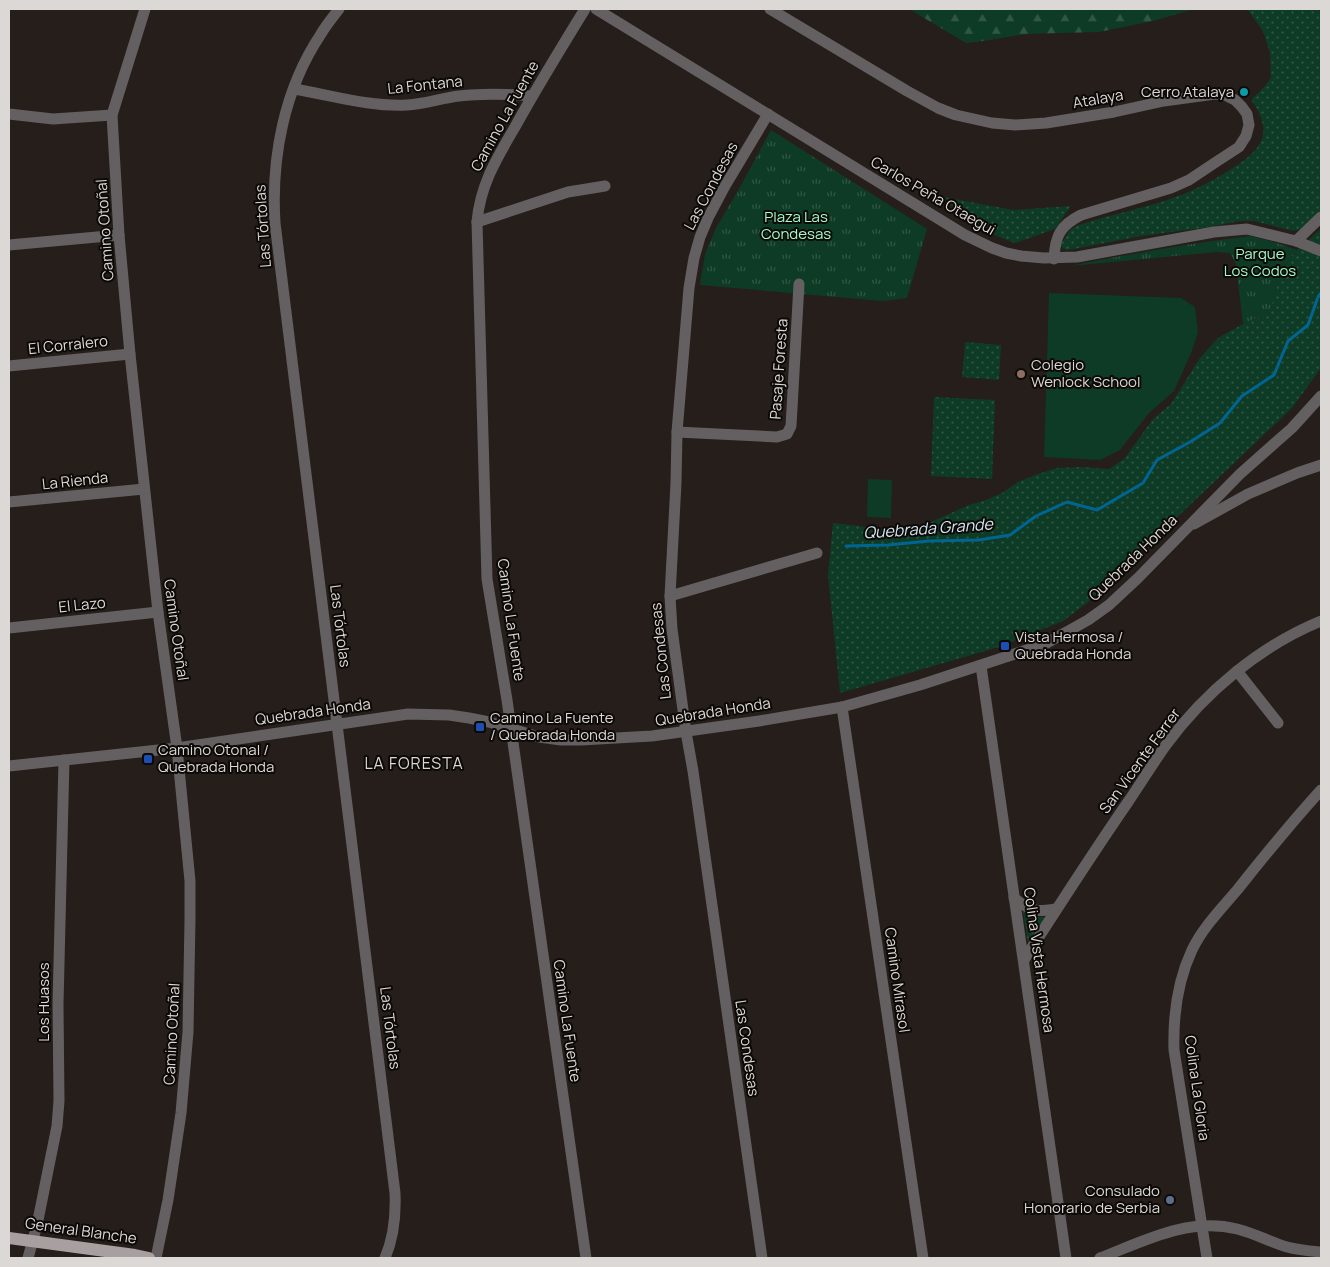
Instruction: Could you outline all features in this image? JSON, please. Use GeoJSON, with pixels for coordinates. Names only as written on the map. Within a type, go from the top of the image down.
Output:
{"type":"FeatureCollection","features":[{"type":"Feature","properties":{"kind":"main road","name":"General Blanche"},"geometry":{"type":"LineString","coordinates":[[9,1238],[148,1258]]}},
{"type":"Feature","properties":{"kind":"street","name":"Camino Otoñal"},"geometry":{"type":"LineString","coordinates":[[145,9],[112,115],[130,354],[158,612],[177,748],[190,881],[190,1004],[186,1060],[180,1122],[168,1200],[156,1258]]}},
{"type":"Feature","properties":{"kind":"street","name":"Las Tórtolas"},"geometry":{"type":"LineString","coordinates":[[339,9],[310,52],[294,89],[283,124],[276,160],[275,223],[395,1194],[394,1227],[385,1258]]}},
{"type":"Feature","properties":{"kind":"street","name":"Camino La Fuente"},"geometry":{"type":"LineString","coordinates":[[585,9],[532,96],[486,181],[479,205],[477,222],[487,580],[507,700],[586,1258]]}},
{"type":"Feature","properties":{"kind":"street","name":"Carlos Peña Otaegui"},"geometry":{"type":"LineString","coordinates":[[596,9],[965,236],[992,248],[1021,256],[1054,259],[1082,256],[1214,232],[1247,229],[1296,241],[1321,251]]}},
{"type":"Feature","properties":{"kind":"street","name":"Atalaya"},"geometry":{"type":"LineString","coordinates":[[770,9],[938,108],[956,115],[992,123],[1014,125],[1046,123],[1114,112],[1164,101],[1215,94],[1225,95],[1235,100],[1242,107],[1247,114],[1249,124],[1246,136],[1238,147],[1180,184],[1081,214],[1069,221],[1062,228],[1058,236],[1054,249],[1054,259]]}},
{"type":"Feature","properties":{"kind":"street","name":"La Fontana"},"geometry":{"type":"LineString","coordinates":[[294,89],[370,103],[395,105],[422,104],[461,95],[532,96]]}},
{"type":"Feature","properties":{"kind":"street"},"geometry":{"type":"LineString","coordinates":[[9,114],[53,119],[112,115]]}},
{"type":"Feature","properties":{"kind":"street","name":"Las Condesas"},"geometry":{"type":"LineString","coordinates":[[762,1258],[686,732],[672,629],[670,596],[677,432],[689,288],[694,258],[708,218],[768,114]]}},
{"type":"Feature","properties":{"kind":"street"},"geometry":{"type":"LineString","coordinates":[[477,222],[568,192],[606,186]]}},
{"type":"Feature","properties":{"kind":"street"},"geometry":{"type":"LineString","coordinates":[[1296,241],[1321,218]]}},
{"type":"Feature","properties":{"kind":"street"},"geometry":{"type":"LineString","coordinates":[[9,245],[120,235]]}},
{"type":"Feature","properties":{"kind":"street","name":"Pasaje Foresta"},"geometry":{"type":"LineString","coordinates":[[677,432],[777,437],[787,434],[791,426],[799,284]]}},
{"type":"Feature","properties":{"kind":"street","name":"El Corralero"},"geometry":{"type":"LineString","coordinates":[[9,366],[130,354]]}},
{"type":"Feature","properties":{"kind":"street","name":"Quebrada Honda"},"geometry":{"type":"LineString","coordinates":[[9,766],[177,748],[408,714],[469,718],[539,737],[571,740],[652,736],[686,732],[842,707],[920,685],[1045,644],[1088,620],[1109,605],[1138,578],[1240,474],[1292,428],[1321,396]]}},
{"type":"Feature","properties":{"kind":"street"},"geometry":{"type":"LineString","coordinates":[[1187,528],[1248,494],[1298,472],[1321,465]]}},
{"type":"Feature","properties":{"kind":"street","name":"La Rienda"},"geometry":{"type":"LineString","coordinates":[[9,502],[144,489]]}},
{"type":"Feature","properties":{"kind":"street"},"geometry":{"type":"LineString","coordinates":[[670,596],[817,552]]}},
{"type":"Feature","properties":{"kind":"street","name":"El Lazo"},"geometry":{"type":"LineString","coordinates":[[9,628],[158,612]]}},
{"type":"Feature","properties":{"kind":"street","name":"San Vicente Ferrer"},"geometry":{"type":"LineString","coordinates":[[1024,960],[1088,859],[1167,745],[1187,720],[1237,671],[1274,645],[1321,621]]}},
{"type":"Feature","properties":{"kind":"street","name":"Colina Vista Hermosa"},"geometry":{"type":"LineString","coordinates":[[981,666],[1066,1258]]}},
{"type":"Feature","properties":{"kind":"street"},"geometry":{"type":"LineString","coordinates":[[1237,671],[1278,724]]}},
{"type":"Feature","properties":{"kind":"street","name":"Camino Mirasol"},"geometry":{"type":"LineString","coordinates":[[842,707],[922,1258]]}},
{"type":"Feature","properties":{"kind":"street","name":"Los Huasos"},"geometry":{"type":"LineString","coordinates":[[28,1258],[57,1126],[59,1101],[58,1004],[64,760]]}},
{"type":"Feature","properties":{"kind":"street","name":"Colina La Gloria"},"geometry":{"type":"LineString","coordinates":[[1207,1258],[1174,1050],[1175,1006],[1182,977],[1186,963],[1199,937],[1321,790]]}},
{"type":"Feature","properties":{"kind":"street"},"geometry":{"type":"LineString","coordinates":[[1014,898],[1035,911],[1046,911],[1056,908]]}},
{"type":"Feature","properties":{"kind":"street"},"geometry":{"type":"LineString","coordinates":[[1100,1258],[1165,1232],[1202,1226],[1235,1228],[1286,1247],[1321,1252]]}},
{"type":"Feature","properties":{"kind":"green space"},"geometry":{"type":"Polygon","coordinates":[[[909,9],[1194,9],[1153,21],[1099,32],[1026,34],[966,43],[909,9]]]}},
{"type":"Feature","properties":{"kind":"green space"},"geometry":{"type":"Polygon","coordinates":[[[1247,9],[1317,9],[1321,12],[1321,210],[1301,229],[1293,231],[1254,221],[1239,221],[1210,227],[1141,236],[1074,249],[1066,250],[1062,248],[1061,244],[1070,230],[1076,226],[1164,201],[1191,191],[1233,168],[1247,158],[1259,145],[1263,135],[1263,125],[1251,100],[1271,78],[1270,53],[1263,31],[1247,9]]]}},
{"type":"Feature","properties":{"kind":"green space","name":"Plaza Las Condesas"},"geometry":{"type":"Polygon","coordinates":[[[771,130],[927,229],[907,298],[883,301],[700,285],[705,254],[716,228],[771,130]]]}},
{"type":"Feature","properties":{"kind":"green space"},"geometry":{"type":"Polygon","coordinates":[[[944,197],[1013,210],[1071,206],[1055,229],[1015,243],[965,221],[944,197]]]}},
{"type":"Feature","properties":{"kind":"green space"},"geometry":{"type":"Polygon","coordinates":[[[1321,229],[1321,368],[1292,408],[1087,603],[1063,621],[999,647],[840,693],[828,575],[833,523],[894,530],[922,526],[1002,493],[1018,482],[1057,468],[1109,469],[1124,459],[1153,419],[1171,404],[1200,358],[1218,338],[1258,318],[1275,294],[1281,272],[1297,250],[1321,229]]]}},
{"type":"Feature","properties":{"kind":"green space","name":"Parque Los Codos"},"geometry":{"type":"Polygon","coordinates":[[[1251,236],[1297,250],[1281,272],[1270,312],[1243,324],[1236,264],[1230,253],[1217,252],[1070,266],[1160,249],[1251,236]]]}},
{"type":"Feature","properties":{"kind":"green space"},"geometry":{"type":"Polygon","coordinates":[[[1049,293],[1181,298],[1195,307],[1198,332],[1174,391],[1149,413],[1120,450],[1100,460],[1044,457],[1049,293]]]}},
{"type":"Feature","properties":{"kind":"green space"},"geometry":{"type":"Polygon","coordinates":[[[965,342],[1001,345],[999,380],[962,377],[965,342]]]}},
{"type":"Feature","properties":{"kind":"green space"},"geometry":{"type":"Polygon","coordinates":[[[934,397],[995,400],[992,479],[931,476],[934,397]]]}},
{"type":"Feature","properties":{"kind":"green space"},"geometry":{"type":"Polygon","coordinates":[[[868,479],[892,480],[891,518],[867,517],[868,479]]]}},
{"type":"Feature","properties":{"kind":"green space"},"geometry":{"type":"Polygon","coordinates":[[[1023,911],[1034,916],[1047,917],[1028,943],[1023,911]]]}},
{"type":"Feature","properties":{"kind":"waterway","name":"Quebrada Grande"},"geometry":{"type":"LineString","coordinates":[[846,546],[979,540],[1010,535],[1036,516],[1067,502],[1097,510],[1143,483],[1157,460],[1220,423],[1242,396],[1274,375],[1288,341],[1308,325],[1321,293]]}},
{"type":"Feature","properties":{"kind":"place","name":"Cerro Atalaya"},"geometry":{"type":"Point","coordinates":[1244,92]}},
{"type":"Feature","properties":{"kind":"place","name":"Colegio Wenlock School"},"geometry":{"type":"Point","coordinates":[1021,374]}},
{"type":"Feature","properties":{"kind":"place","name":"Vista Hermosa / Quebrada Honda"},"geometry":{"type":"Point","coordinates":[1005,646]}},
{"type":"Feature","properties":{"kind":"place","name":"Camino La Fuente / Quebrada Honda"},"geometry":{"type":"Point","coordinates":[480,727]}},
{"type":"Feature","properties":{"kind":"place","name":"Camino Otonal / Quebrada Honda"},"geometry":{"type":"Point","coordinates":[148,759]}},
{"type":"Feature","properties":{"kind":"place","name":"Consulado Honorario de Serbia"},"geometry":{"type":"Point","coordinates":[1170,1200]}},
{"type":"Feature","properties":{"kind":"district","name":"LA FORESTA"},"geometry":{"type":"Point","coordinates":[414,763]}}]}
